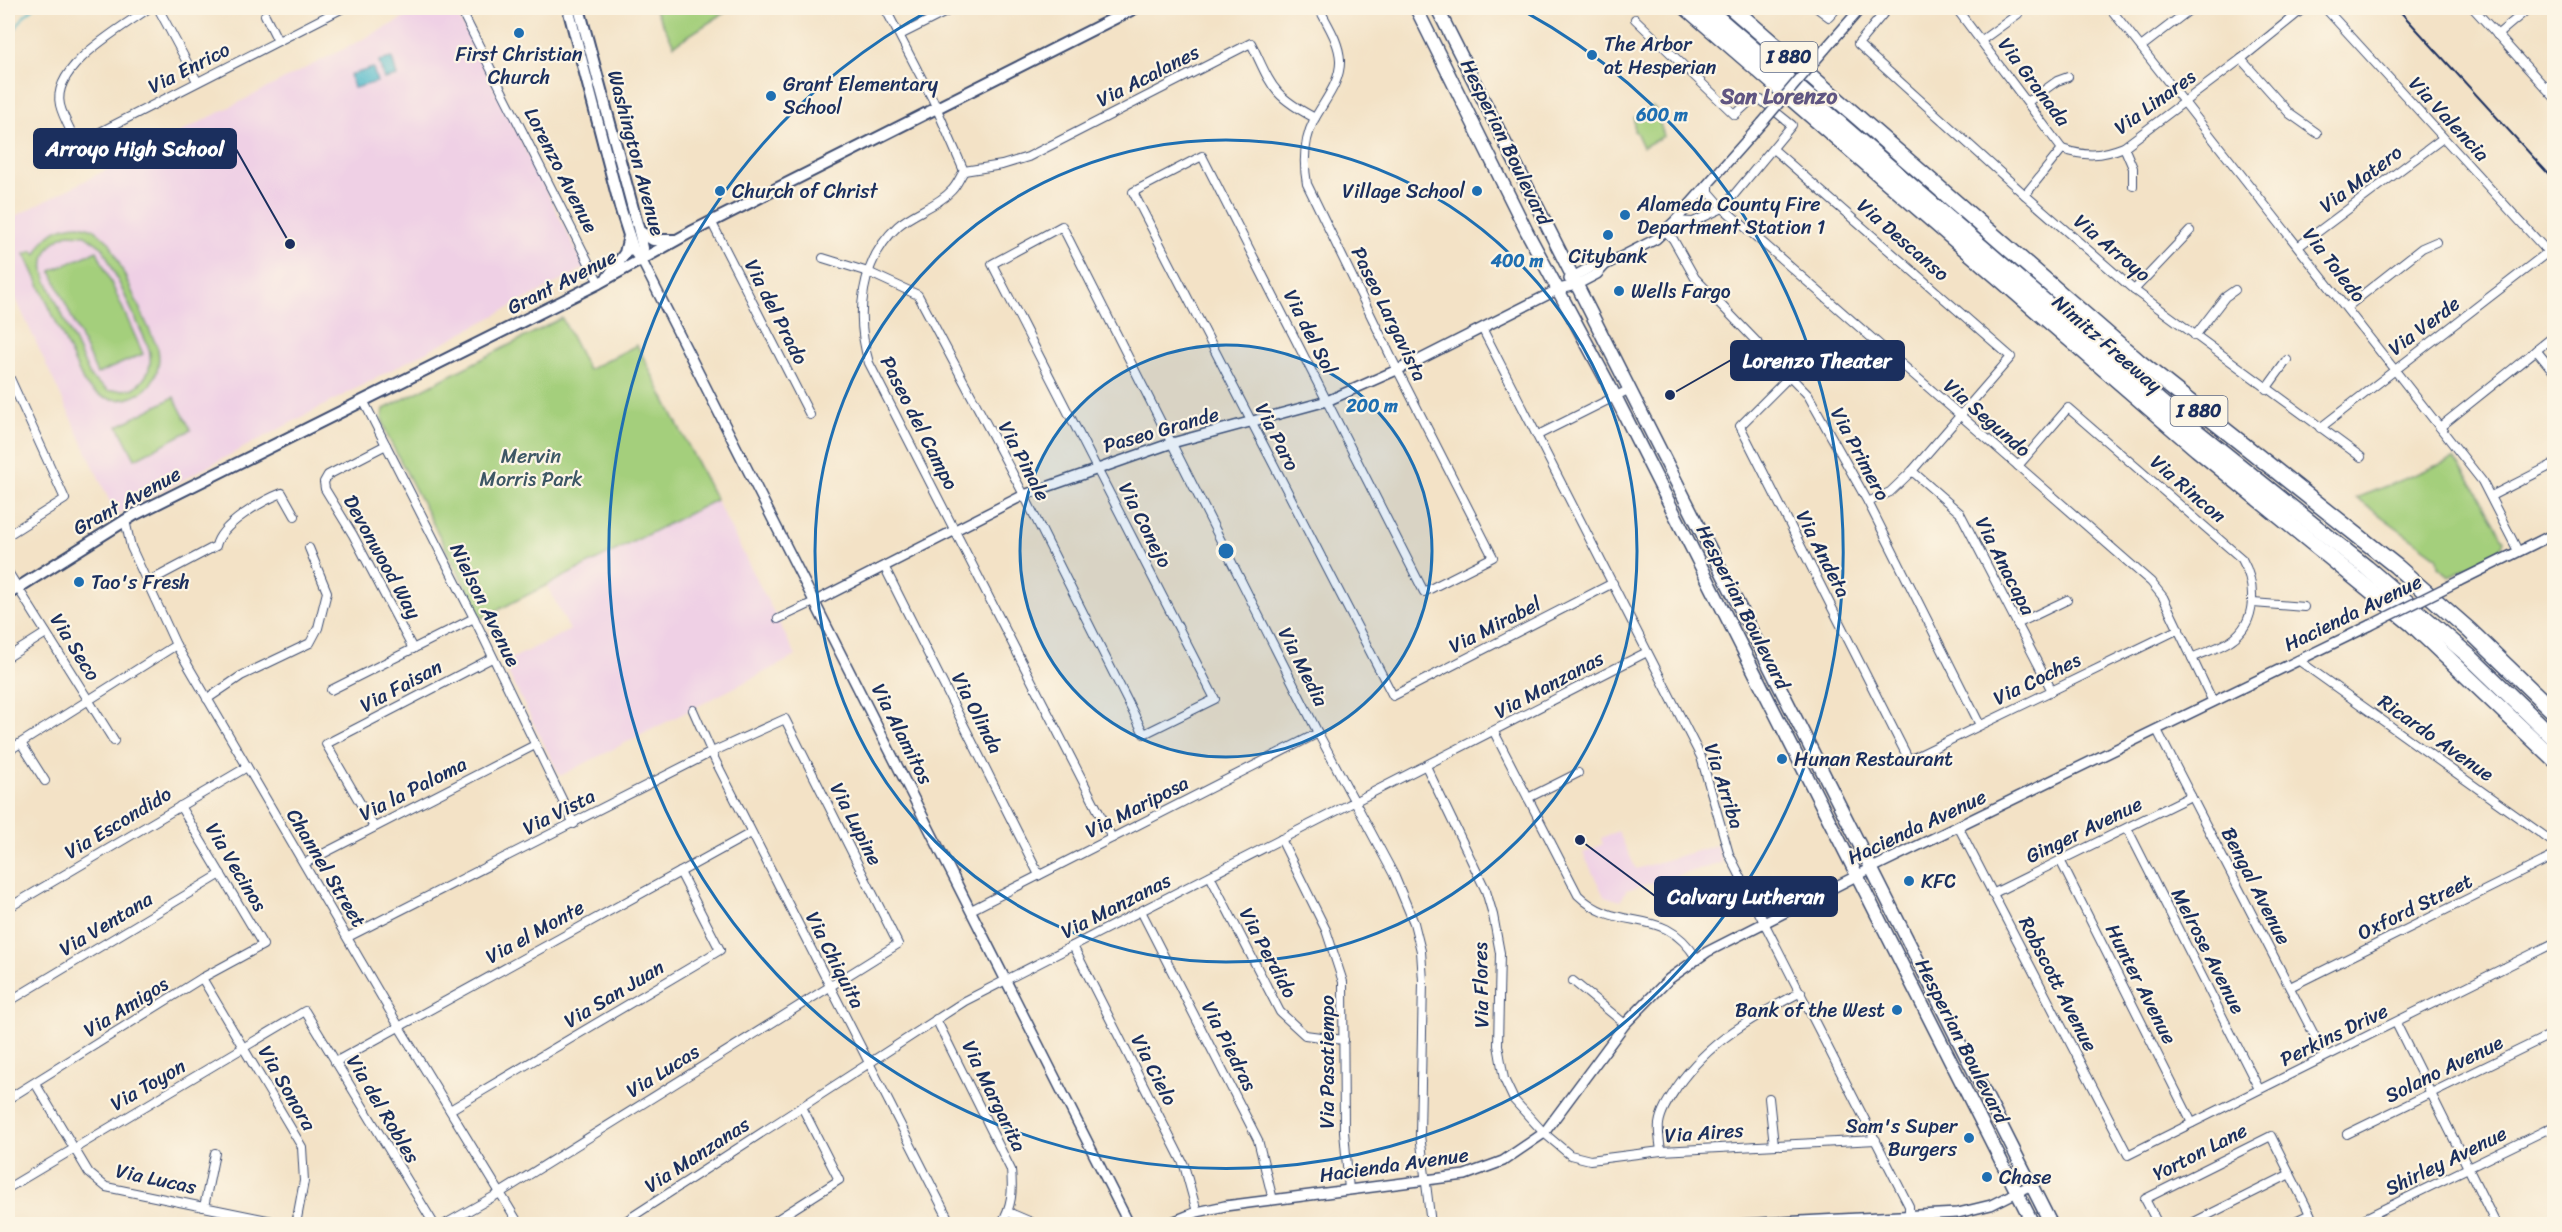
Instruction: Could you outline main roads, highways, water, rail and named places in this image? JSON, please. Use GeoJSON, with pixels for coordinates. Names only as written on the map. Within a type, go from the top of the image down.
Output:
{"type":"FeatureCollection","features":[{"type":"Feature","properties":{"kind":"highway","name":"Nimitz Freeway"},"geometry":{"type":"LineString","coordinates":[[1687,8],[2197,449],[2412,624],[2554,759]]}},
{"type":"Feature","properties":{"kind":"highway","name":"I 880"},"geometry":{"type":"LineString","coordinates":[[1706,8],[2157,400],[2367,568],[2469,656],[2554,738]]}},
{"type":"Feature","properties":{"kind":"highway","name":"Nimitz Freeway"},"geometry":{"type":"LineString","coordinates":[[1732,8],[2138,361],[2396,566],[2469,630],[2554,712]]}},
{"type":"Feature","properties":{"kind":"highway"},"geometry":{"type":"LineString","coordinates":[[2317,529],[2331,557]]}},
{"type":"Feature","properties":{"kind":"main road","name":"Washington Avenue"},"geometry":{"type":"LineString","coordinates":[[568,8],[634,232],[643,248],[642,261]]}},
{"type":"Feature","properties":{"kind":"main road","name":"Washington Avenue"},"geometry":{"type":"LineString","coordinates":[[579,8],[634,232]]}},
{"type":"Feature","properties":{"kind":"main road","name":"Grant Avenue"},"geometry":{"type":"LineString","coordinates":[[8,594],[125,520],[602,282],[678,239],[1135,8]]}},
{"type":"Feature","properties":{"kind":"main road","name":"Hesperian Boulevard"},"geometry":{"type":"LineString","coordinates":[[1416,8],[1527,232],[1615,396],[2033,1224]]}},
{"type":"Feature","properties":{"kind":"main road","name":"Hesperian Boulevard"},"geometry":{"type":"LineString","coordinates":[[1437,8],[2050,1224]]}},
{"type":"Feature","properties":{"kind":"main road"},"geometry":{"type":"LineString","coordinates":[[602,282],[625,253],[634,232],[653,240],[678,239]]}},
{"type":"Feature","properties":{"kind":"main road"},"geometry":{"type":"LineString","coordinates":[[1792,747],[1805,753],[1818,765]]}},
{"type":"Feature","properties":{"kind":"main road"},"geometry":{"type":"LineString","coordinates":[[1904,970],[1918,982],[1932,1011],[1944,1015]]}},
{"type":"Feature","properties":{"kind":"main road"},"geometry":{"type":"LineString","coordinates":[[1929,1018],[1937,1019],[1958,1057],[1971,1070]]}},
{"type":"Feature","properties":{"kind":"water"},"geometry":{"type":"Polygon","coordinates":[[[392,58],[397,76],[384,79],[379,61],[392,58]]]}},
{"type":"Feature","properties":{"kind":"water"},"geometry":{"type":"Polygon","coordinates":[[[373,68],[377,82],[354,88],[350,75],[373,68]]]}},
{"type":"Feature","properties":{"kind":"waterway"},"geometry":{"type":"LineString","coordinates":[[8,39],[25,15],[34,8]]}},
{"type":"Feature","properties":{"kind":"railway"},"geometry":{"type":"LineString","coordinates":[[2397,8],[2554,180]]}},
{"type":"Feature","properties":{"kind":"place","name":"First Christian Church"},"geometry":{"type":"Point","coordinates":[519,33]}},
{"type":"Feature","properties":{"kind":"place","name":"The Arbor at Hesperian"},"geometry":{"type":"Point","coordinates":[1592,55]}},
{"type":"Feature","properties":{"kind":"place","name":"Grant Elementary School"},"geometry":{"type":"Point","coordinates":[771,96]}},
{"type":"Feature","properties":{"kind":"place","name":"Church of Christ"},"geometry":{"type":"Point","coordinates":[720,191]}},
{"type":"Feature","properties":{"kind":"place","name":"Village School"},"geometry":{"type":"Point","coordinates":[1477,191]}},
{"type":"Feature","properties":{"kind":"place","name":"Alameda County Fire Department Station 1"},"geometry":{"type":"Point","coordinates":[1625,215]}},
{"type":"Feature","properties":{"kind":"place","name":"Citybank"},"geometry":{"type":"Point","coordinates":[1608,235]}},
{"type":"Feature","properties":{"kind":"place","name":"Arroyo High School"},"geometry":{"type":"Point","coordinates":[290,244]}},
{"type":"Feature","properties":{"kind":"place","name":"Wells Fargo"},"geometry":{"type":"Point","coordinates":[1619,291]}},
{"type":"Feature","properties":{"kind":"place","name":"Lorenzo Theater"},"geometry":{"type":"Point","coordinates":[1670,395]}},
{"type":"Feature","properties":{"kind":"place","name":"Tao's Fresh"},"geometry":{"type":"Point","coordinates":[79,582]}},
{"type":"Feature","properties":{"kind":"place","name":"Hunan Restaurant"},"geometry":{"type":"Point","coordinates":[1782,759]}},
{"type":"Feature","properties":{"kind":"place","name":"Calvary Lutheran"},"geometry":{"type":"Point","coordinates":[1580,840]}},
{"type":"Feature","properties":{"kind":"place","name":"KFC"},"geometry":{"type":"Point","coordinates":[1909,881]}},
{"type":"Feature","properties":{"kind":"place","name":"Bank of the West"},"geometry":{"type":"Point","coordinates":[1897,1010]}},
{"type":"Feature","properties":{"kind":"place","name":"Sam's Super Burgers"},"geometry":{"type":"Point","coordinates":[1969,1138]}},
{"type":"Feature","properties":{"kind":"place","name":"Chase"},"geometry":{"type":"Point","coordinates":[1987,1177]}},
{"type":"Feature","properties":{"kind":"district","name":"San Lorenzo"},"geometry":{"type":"Point","coordinates":[1779,96]}},
{"type":"Feature","properties":{"kind":"park label","name":"Mervin Morris Park"},"geometry":{"type":"Point","coordinates":[531,468]}}]}
